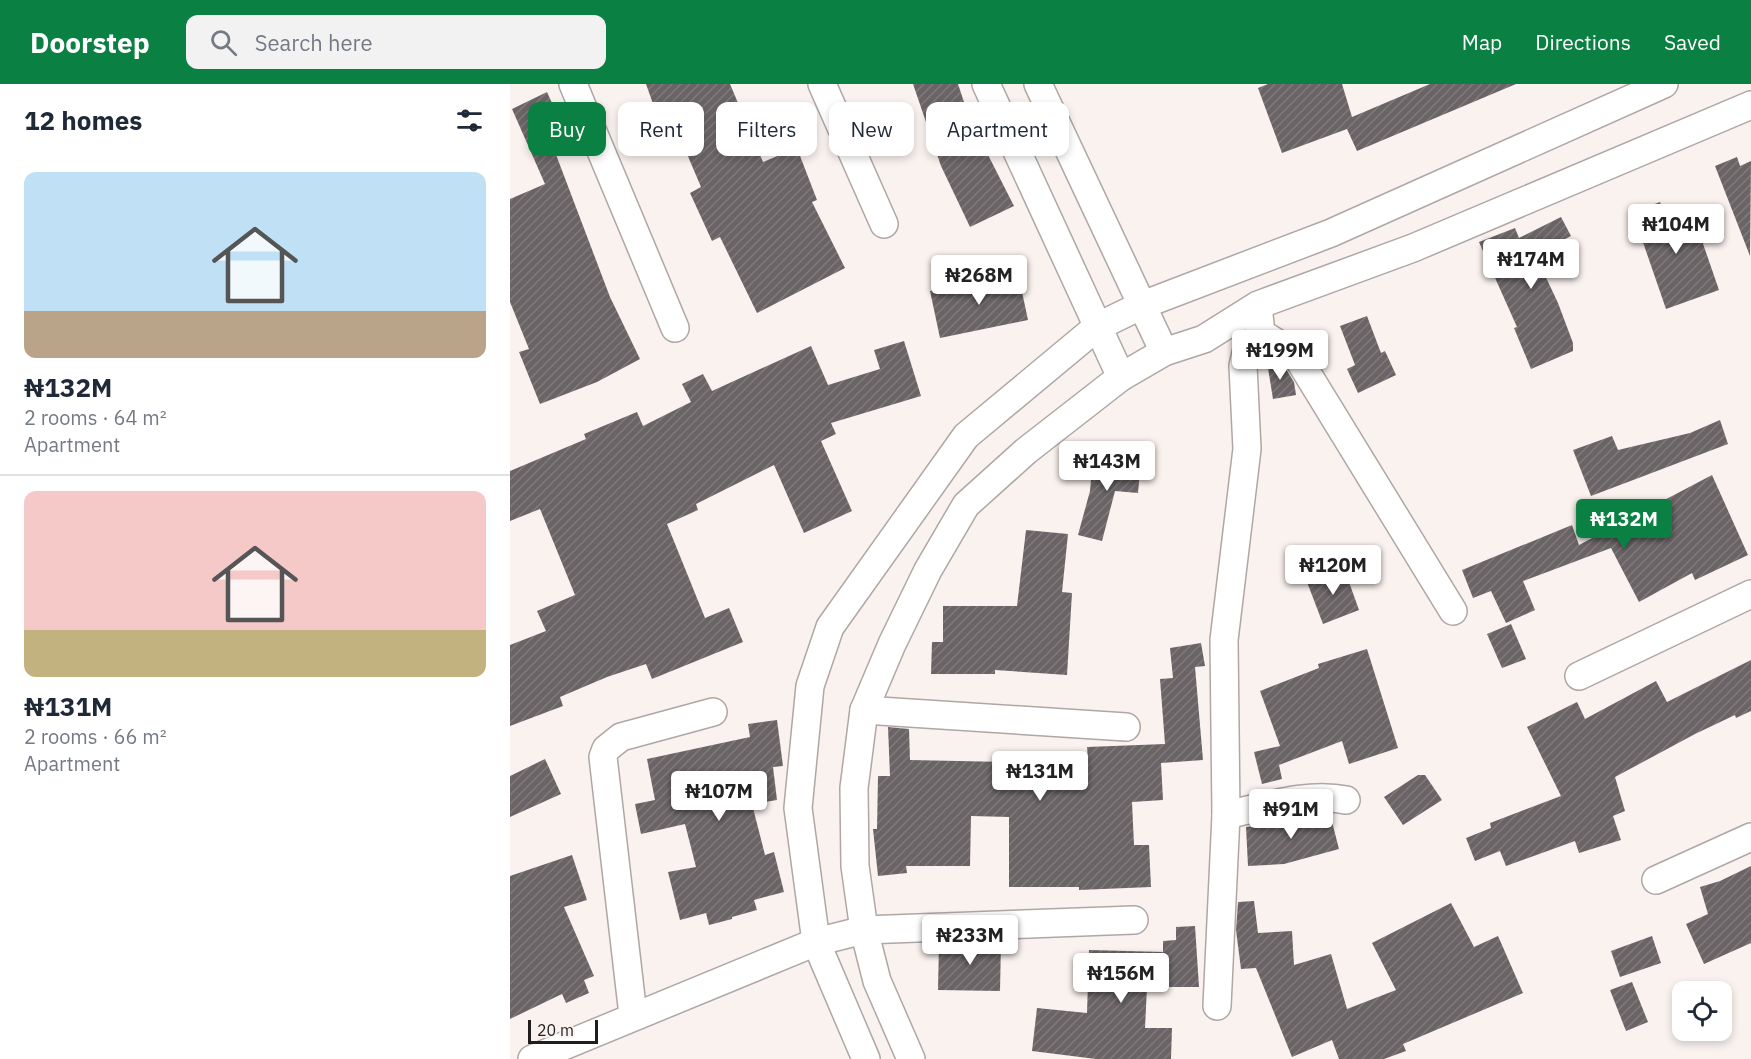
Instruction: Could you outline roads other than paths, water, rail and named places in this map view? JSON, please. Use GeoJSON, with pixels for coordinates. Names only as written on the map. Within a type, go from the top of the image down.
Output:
{"type":"FeatureCollection","features":[{"type":"Feature","properties":{"kind":"street"},"geometry":{"type":"LineString","coordinates":[[573,84],[675,328]]}},
{"type":"Feature","properties":{"kind":"street"},"geometry":{"type":"LineString","coordinates":[[822,84],[884,224]]}},
{"type":"Feature","properties":{"kind":"street"},"geometry":{"type":"LineString","coordinates":[[986,84],[1120,376]]}},
{"type":"Feature","properties":{"kind":"street"},"geometry":{"type":"LineString","coordinates":[[1038,84],[1140,306],[1164,352]]}},
{"type":"Feature","properties":{"kind":"street"},"geometry":{"type":"LineString","coordinates":[[866,1059],[816,942],[798,808],[810,686],[830,627],[966,436],[1097,327],[1140,306],[1331,233],[1664,84]]}},
{"type":"Feature","properties":{"kind":"street"},"geometry":{"type":"LineString","coordinates":[[911,1059],[877,981],[864,930],[855,866],[854,788],[864,710],[892,644],[928,570],[966,505],[1026,451],[1120,376],[1164,352],[1204,339],[1258,305],[1413,248],[1751,105]]}},
{"type":"Feature","properties":{"kind":"street"},"geometry":{"type":"LineString","coordinates":[[1258,305],[1261,333]]}},
{"type":"Feature","properties":{"kind":"street"},"geometry":{"type":"LineString","coordinates":[[1261,333],[1296,355],[1453,611]]}},
{"type":"Feature","properties":{"kind":"street"},"geometry":{"type":"LineString","coordinates":[[1217,1006],[1226,815],[1224,640],[1247,449],[1243,366],[1248,345],[1261,333]]}},
{"type":"Feature","properties":{"kind":"street"},"geometry":{"type":"LineString","coordinates":[[1579,676],[1751,594]]}},
{"type":"Feature","properties":{"kind":"street"},"geometry":{"type":"LineString","coordinates":[[864,710],[1126,727]]}},
{"type":"Feature","properties":{"kind":"street"},"geometry":{"type":"LineString","coordinates":[[633,1015],[603,757],[606,749],[621,737],[712,712]]}},
{"type":"Feature","properties":{"kind":"street"},"geometry":{"type":"LineString","coordinates":[[1226,815],[1308,798],[1331,797],[1346,800]]}},
{"type":"Feature","properties":{"kind":"street"},"geometry":{"type":"LineString","coordinates":[[1656,880],[1751,837]]}},
{"type":"Feature","properties":{"kind":"street"},"geometry":{"type":"LineString","coordinates":[[532,1059],[633,1015],[816,942],[864,930],[1134,920]]}}]}
